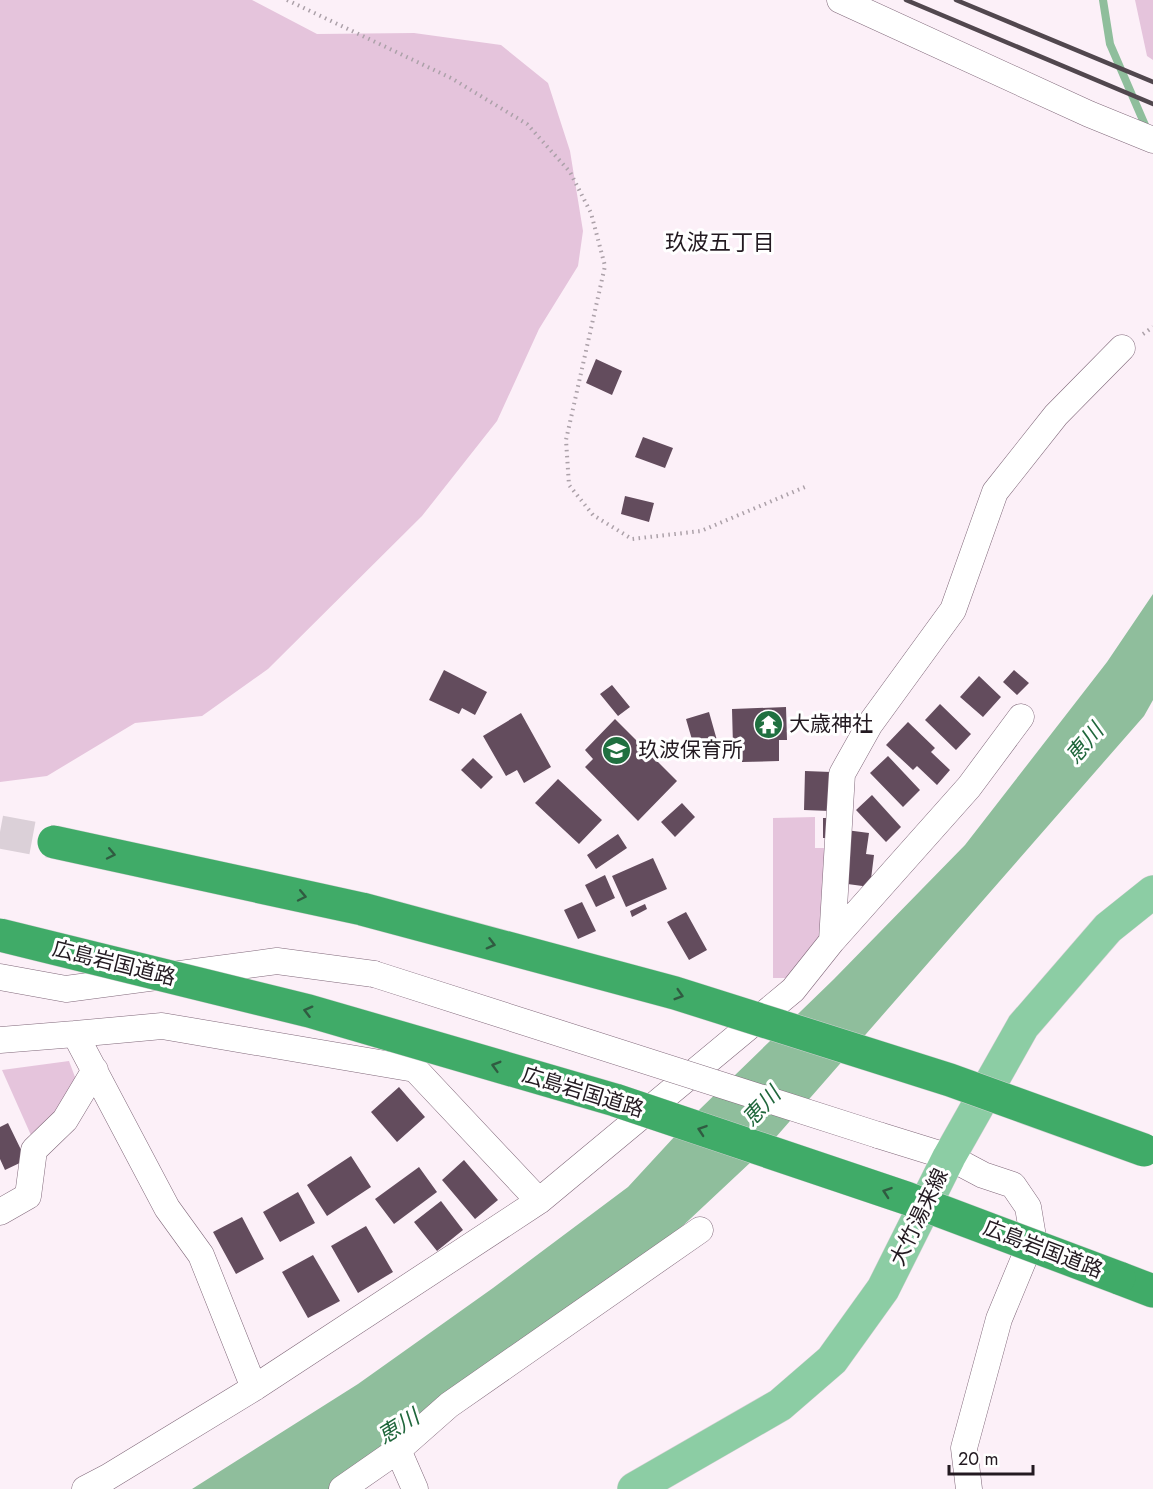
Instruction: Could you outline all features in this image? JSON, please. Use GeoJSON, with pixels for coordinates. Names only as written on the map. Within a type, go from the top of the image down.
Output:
{"type":"FeatureCollection","features":[{"type":"Feature","properties":{"kind":"highway"},"geometry":{"type":"LineString","coordinates":[[54,842],[362,909],[675,993],[950,1080],[1148,1152]]}},
{"type":"Feature","properties":{"kind":"highway","name":"広島岩国道路"},"geometry":{"type":"LineString","coordinates":[[0,935],[309,1011],[615,1100],[906,1198],[1153,1291]]}},
{"type":"Feature","properties":{"kind":"main road","name":"大竹湯来線"},"geometry":{"type":"LineString","coordinates":[[634,1489],[780,1405],[832,1360],[884,1289],[949,1157],[1023,1026],[1108,928],[1153,892]]}},
{"type":"Feature","properties":{"kind":"street"},"geometry":{"type":"LineString","coordinates":[[840,0],[1089,114],[1153,140]]}},
{"type":"Feature","properties":{"kind":"street"},"geometry":{"type":"LineString","coordinates":[[832,941],[842,774],[870,724],[953,610],[995,492],[1056,415],[1122,348]]}},
{"type":"Feature","properties":{"kind":"street"},"geometry":{"type":"LineString","coordinates":[[85,1489],[254,1388],[539,1201],[793,990],[832,941],[969,787],[1021,717]]}},
{"type":"Feature","properties":{"kind":"street"},"geometry":{"type":"LineString","coordinates":[[0,976],[66,989],[277,961],[374,974],[949,1157],[983,1175],[1014,1185],[1028,1207],[1033,1237],[999,1319],[964,1448],[969,1489]]}},
{"type":"Feature","properties":{"kind":"street"},"geometry":{"type":"LineString","coordinates":[[0,1040],[162,1026],[415,1069],[539,1201]]}},
{"type":"Feature","properties":{"kind":"street"},"geometry":{"type":"LineString","coordinates":[[75,1034],[167,1208],[201,1256],[254,1388]]}},
{"type":"Feature","properties":{"kind":"street"},"geometry":{"type":"LineString","coordinates":[[0,1212],[28,1196],[34,1149],[64,1120],[95,1070]]}},
{"type":"Feature","properties":{"kind":"street"},"geometry":{"type":"LineString","coordinates":[[342,1489],[398,1450],[448,1405],[700,1230]]}},
{"type":"Feature","properties":{"kind":"street"},"geometry":{"type":"LineString","coordinates":[[398,1450],[415,1489]]}},
{"type":"Feature","properties":{"kind":"path"},"geometry":{"type":"LineString","coordinates":[[287,0],[451,78],[518,118],[527,124],[570,172],[591,213],[605,266],[566,440],[568,485],[593,514],[632,539],[701,531],[805,487]]}},
{"type":"Feature","properties":{"kind":"shaded area"},"geometry":{"type":"Polygon","coordinates":[[[0,0],[252,0],[317,34],[414,33],[501,45],[548,83],[570,151],[583,231],[578,266],[539,329],[497,421],[422,516],[268,669],[202,716],[135,723],[47,776],[0,782],[0,0]]]}},
{"type":"Feature","properties":{"kind":"shaded area"},"geometry":{"type":"Polygon","coordinates":[[[1135,0],[1153,0],[1153,60],[1147,56],[1135,0]]]}},
{"type":"Feature","properties":{"kind":"shaded area"},"geometry":{"type":"Polygon","coordinates":[[[815,817],[815,848],[825,848],[825,939],[792,978],[773,978],[773,818],[815,817]]]}},
{"type":"Feature","properties":{"kind":"shaded area"},"geometry":{"type":"Polygon","coordinates":[[[69,1061],[78,1085],[34,1142],[2,1070],[69,1061]]]}},
{"type":"Feature","properties":{"kind":"water","name":"恵川"},"geometry":{"type":"Polygon","coordinates":[[[1153,594],[1153,700],[1144,716],[769,1145],[642,1264],[344,1489],[192,1489],[358,1384],[493,1288],[628,1187],[699,1110],[834,979],[965,845],[1107,662],[1153,594]]]}},
{"type":"Feature","properties":{"kind":"building"},"geometry":{"type":"Polygon","coordinates":[[[596,359],[622,371],[612,395],[586,383],[596,359]]]}},
{"type":"Feature","properties":{"kind":"building"},"geometry":{"type":"Polygon","coordinates":[[[643,437],[673,448],[665,468],[635,457],[643,437]]]}},
{"type":"Feature","properties":{"kind":"building"},"geometry":{"type":"Polygon","coordinates":[[[625,496],[654,503],[649,522],[621,514],[625,496]]]}},
{"type":"Feature","properties":{"kind":"building"},"geometry":{"type":"Polygon","coordinates":[[[444,670],[487,692],[475,715],[462,708],[459,714],[429,700],[444,670]]]}},
{"type":"Feature","properties":{"kind":"building"},"geometry":{"type":"Polygon","coordinates":[[[1014,670],[1029,683],[1017,695],[1003,682],[1014,670]]]}},
{"type":"Feature","properties":{"kind":"building"},"geometry":{"type":"Polygon","coordinates":[[[979,676],[1001,697],[983,717],[960,697],[979,676]]]}},
{"type":"Feature","properties":{"kind":"building"},"geometry":{"type":"Polygon","coordinates":[[[612,685],[630,707],[618,716],[600,694],[612,685]]]}},
{"type":"Feature","properties":{"kind":"building"},"geometry":{"type":"Polygon","coordinates":[[[940,704],[971,734],[956,750],[925,720],[940,704]]]}},
{"type":"Feature","properties":{"kind":"building"},"geometry":{"type":"Polygon","coordinates":[[[786,707],[787,740],[779,740],[779,761],[742,762],[742,746],[733,746],[732,709],[786,707]]]}},
{"type":"Feature","properties":{"kind":"building"},"geometry":{"type":"Polygon","coordinates":[[[709,712],[718,744],[695,750],[686,719],[709,712]]]}},
{"type":"Feature","properties":{"kind":"building"},"geometry":{"type":"Polygon","coordinates":[[[521,713],[551,767],[524,783],[517,770],[506,776],[483,736],[521,713]]]}},
{"type":"Feature","properties":{"kind":"building"},"geometry":{"type":"Polygon","coordinates":[[[615,719],[677,781],[638,821],[585,767],[593,759],[585,750],[615,719]]]}},
{"type":"Feature","properties":{"kind":"building"},"geometry":{"type":"Polygon","coordinates":[[[908,722],[935,748],[931,752],[950,770],[937,785],[917,766],[913,770],[886,745],[908,722]]]}},
{"type":"Feature","properties":{"kind":"building"},"geometry":{"type":"Polygon","coordinates":[[[888,756],[920,790],[903,807],[870,773],[888,756]]]}},
{"type":"Feature","properties":{"kind":"building"},"geometry":{"type":"Polygon","coordinates":[[[473,758],[493,777],[481,789],[461,770],[473,758]]]}},
{"type":"Feature","properties":{"kind":"building"},"geometry":{"type":"Polygon","coordinates":[[[805,771],[831,772],[830,811],[804,810],[805,771]]]}},
{"type":"Feature","properties":{"kind":"building"},"geometry":{"type":"Polygon","coordinates":[[[558,779],[602,820],[579,844],[535,803],[558,779]]]}},
{"type":"Feature","properties":{"kind":"building"},"geometry":{"type":"Polygon","coordinates":[[[872,795],[901,827],[886,842],[856,810],[872,795]]]}},
{"type":"Feature","properties":{"kind":"building"},"geometry":{"type":"Polygon","coordinates":[[[682,803],[695,817],[675,837],[661,822],[682,803]]]}},
{"type":"Feature","properties":{"kind":"building"},"geometry":{"type":"Polygon","coordinates":[[[823,818],[828,818],[829,838],[823,838],[823,818]]]}},
{"type":"Feature","properties":{"kind":"building"},"geometry":{"type":"Polygon","coordinates":[[[846,830],[869,833],[866,854],[874,855],[870,887],[840,883],[846,830]]]}},
{"type":"Feature","properties":{"kind":"building"},"geometry":{"type":"Polygon","coordinates":[[[618,834],[627,848],[596,869],[587,855],[618,834]]]}},
{"type":"Feature","properties":{"kind":"building"},"geometry":{"type":"Polygon","coordinates":[[[653,858],[667,889],[626,907],[612,876],[653,858]]]}},
{"type":"Feature","properties":{"kind":"building"},"geometry":{"type":"Polygon","coordinates":[[[605,875],[615,898],[596,907],[585,885],[605,875]]]}},
{"type":"Feature","properties":{"kind":"building"},"geometry":{"type":"Polygon","coordinates":[[[582,902],[596,931],[578,939],[564,910],[582,902]]]}},
{"type":"Feature","properties":{"kind":"building"},"geometry":{"type":"Polygon","coordinates":[[[645,904],[647,909],[632,917],[630,911],[645,904]]]}},
{"type":"Feature","properties":{"kind":"building"},"geometry":{"type":"Polygon","coordinates":[[[686,912],[707,950],[689,960],[667,922],[686,912]]]}},
{"type":"Feature","properties":{"kind":"building"},"geometry":{"type":"Polygon","coordinates":[[[399,1087],[425,1117],[397,1142],[371,1112],[399,1087]]]}},
{"type":"Feature","properties":{"kind":"building"},"geometry":{"type":"Polygon","coordinates":[[[8,1123],[26,1160],[5,1170],[0,1159],[0,1127],[8,1123]]]}},
{"type":"Feature","properties":{"kind":"building"},"geometry":{"type":"Polygon","coordinates":[[[351,1156],[371,1187],[327,1216],[307,1185],[351,1156]]]}},
{"type":"Feature","properties":{"kind":"building"},"geometry":{"type":"Polygon","coordinates":[[[464,1160],[498,1200],[475,1219],[442,1180],[464,1160]]]}},
{"type":"Feature","properties":{"kind":"building"},"geometry":{"type":"Polygon","coordinates":[[[419,1167],[437,1192],[394,1224],[375,1199],[419,1167]]]}},
{"type":"Feature","properties":{"kind":"building"},"geometry":{"type":"Polygon","coordinates":[[[298,1192],[315,1223],[280,1242],[263,1212],[298,1192]]]}},
{"type":"Feature","properties":{"kind":"building"},"geometry":{"type":"Polygon","coordinates":[[[441,1201],[463,1230],[437,1251],[414,1222],[441,1201]]]}},
{"type":"Feature","properties":{"kind":"building"},"geometry":{"type":"Polygon","coordinates":[[[242,1217],[264,1259],[236,1274],[213,1232],[242,1217]]]}},
{"type":"Feature","properties":{"kind":"building"},"geometry":{"type":"Polygon","coordinates":[[[366,1226],[393,1272],[358,1293],[331,1246],[366,1226]]]}},
{"type":"Feature","properties":{"kind":"building"},"geometry":{"type":"Polygon","coordinates":[[[313,1255],[340,1301],[308,1318],[282,1272],[313,1255]]]}},
{"type":"Feature","properties":{"kind":"waterway"},"geometry":{"type":"LineString","coordinates":[[1103,0],[1110,44],[1148,132]]}},
{"type":"Feature","properties":{"kind":"tunnel"},"geometry":{"type":"LineString","coordinates":[[0,832],[54,842]]}},
{"type":"Feature","properties":{"kind":"railway"},"geometry":{"type":"LineString","coordinates":[[906,0],[1153,104]]}},
{"type":"Feature","properties":{"kind":"railway"},"geometry":{"type":"LineString","coordinates":[[956,0],[1153,82]]}},
{"type":"Feature","properties":{"kind":"place","name":"大歳神社"},"geometry":{"type":"Point","coordinates":[768,724]}},
{"type":"Feature","properties":{"kind":"place","name":"玖波保育所"},"geometry":{"type":"Point","coordinates":[617,750]}},
{"type":"Feature","properties":{"kind":"district","name":"玖波五丁目"},"geometry":{"type":"Point","coordinates":[720,242]}}]}
